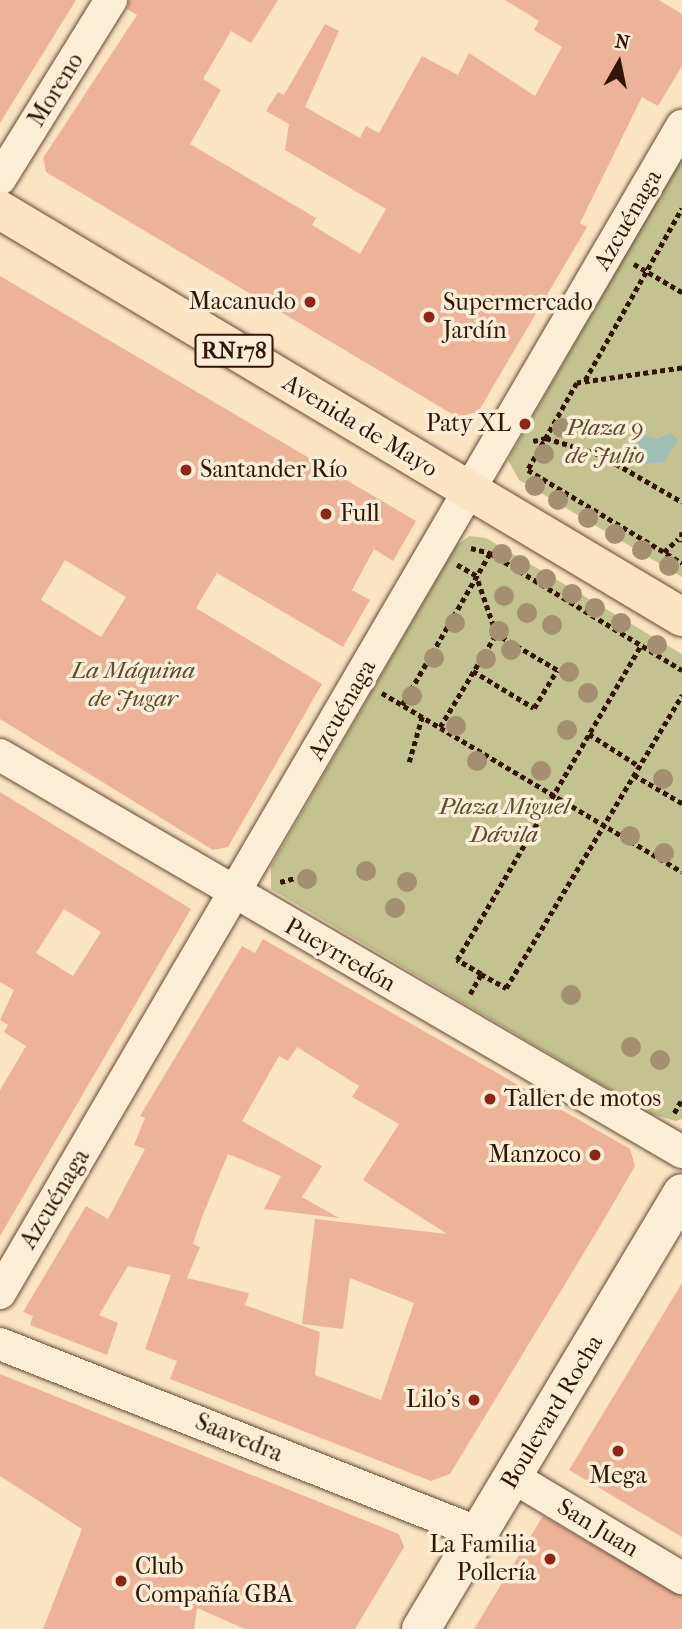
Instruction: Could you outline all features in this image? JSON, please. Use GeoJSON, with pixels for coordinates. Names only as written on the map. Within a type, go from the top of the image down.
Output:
{"type":"FeatureCollection","features":[{"type":"Feature","properties":{"kind":"main road","name":"Avenida de Mayo"},"geometry":{"type":"LineString","coordinates":[[0,210],[468,491]]}},
{"type":"Feature","properties":{"kind":"main road","name":"RN178"},"geometry":{"type":"LineString","coordinates":[[468,491],[682,617]]}},
{"type":"Feature","properties":{"kind":"main road","name":"Boulevard Rocha"},"geometry":{"type":"LineString","coordinates":[[421,1629],[682,1193]]}},
{"type":"Feature","properties":{"kind":"street","name":"Moreno"},"geometry":{"type":"LineString","coordinates":[[0,179],[111,0]]}},
{"type":"Feature","properties":{"kind":"street","name":"Azcuénaga"},"geometry":{"type":"LineString","coordinates":[[0,1293],[682,126]]}},
{"type":"Feature","properties":{"kind":"street","name":"Pueyrredón"},"geometry":{"type":"LineString","coordinates":[[0,755],[235,895],[682,1152]]}},
{"type":"Feature","properties":{"kind":"street","name":"Saavedra"},"geometry":{"type":"LineString","coordinates":[[0,1344],[479,1533]]}},
{"type":"Feature","properties":{"kind":"street","name":"San Juan"},"geometry":{"type":"LineString","coordinates":[[513,1477],[682,1578]]}},
{"type":"Feature","properties":{"kind":"path"},"geometry":{"type":"LineString","coordinates":[[585,380],[682,208]]}},
{"type":"Feature","properties":{"kind":"path"},"geometry":{"type":"LineString","coordinates":[[611,250],[682,292]]}},
{"type":"Feature","properties":{"kind":"path"},"geometry":{"type":"LineString","coordinates":[[682,368],[577,383],[528,470],[682,563]]}},
{"type":"Feature","properties":{"kind":"path"},"geometry":{"type":"LineString","coordinates":[[566,449],[601,455],[682,502]]}},
{"type":"Feature","properties":{"kind":"path"},"geometry":{"type":"LineString","coordinates":[[664,552],[680,540],[682,532]]}},
{"type":"Feature","properties":{"kind":"path"},"geometry":{"type":"LineString","coordinates":[[447,575],[454,563],[471,548],[490,553],[682,670]]}},
{"type":"Feature","properties":{"kind":"path"},"geometry":{"type":"LineString","coordinates":[[402,705],[490,553]]}},
{"type":"Feature","properties":{"kind":"path"},"geometry":{"type":"LineString","coordinates":[[454,563],[476,576],[496,634],[558,670],[534,709],[473,671]]}},
{"type":"Feature","properties":{"kind":"path"},"geometry":{"type":"LineString","coordinates":[[440,727],[496,634]]}},
{"type":"Feature","properties":{"kind":"path"},"geometry":{"type":"LineString","coordinates":[[641,645],[457,960],[506,988],[682,695]]}},
{"type":"Feature","properties":{"kind":"path"},"geometry":{"type":"LineString","coordinates":[[372,704],[386,680]]}},
{"type":"Feature","properties":{"kind":"path"},"geometry":{"type":"LineString","coordinates":[[379,692],[682,872]]}},
{"type":"Feature","properties":{"kind":"path"},"geometry":{"type":"LineString","coordinates":[[409,762],[422,717]]}},
{"type":"Feature","properties":{"kind":"path"},"geometry":{"type":"LineString","coordinates":[[589,734],[639,766]]}},
{"type":"Feature","properties":{"kind":"path"},"geometry":{"type":"LineString","coordinates":[[634,775],[682,803]]}},
{"type":"Feature","properties":{"kind":"path"},"geometry":{"type":"LineString","coordinates":[[274,873],[279,893]]}},
{"type":"Feature","properties":{"kind":"path"},"geometry":{"type":"LineString","coordinates":[[277,883],[295,878]]}},
{"type":"Feature","properties":{"kind":"path"},"geometry":{"type":"LineString","coordinates":[[466,1000],[481,974]]}},
{"type":"Feature","properties":{"kind":"path"},"geometry":{"type":"LineString","coordinates":[[671,1117],[682,1099]]}},
{"type":"Feature","properties":{"kind":"green space","name":"Plaza 9 de Julio"},"geometry":{"type":"Polygon","coordinates":[[[682,156],[682,577],[519,480],[508,460],[682,156]]]}},
{"type":"Feature","properties":{"kind":"green space","name":"Plaza Miguel Dávila"},"geometry":{"type":"Polygon","coordinates":[[[469,536],[486,538],[682,654],[682,1119],[676,1121],[651,1114],[271,889],[271,866],[456,546],[469,536]]]}},
{"type":"Feature","properties":{"kind":"water"},"geometry":{"type":"Polygon","coordinates":[[[635,432],[657,439],[671,433],[678,440],[664,462],[637,465],[620,455],[635,432]]]}},
{"type":"Feature","properties":{"kind":"building"},"geometry":{"type":"Polygon","coordinates":[[[0,0],[76,0],[0,123],[0,0]]]}},
{"type":"Feature","properties":{"kind":"building"},"geometry":{"type":"Polygon","coordinates":[[[129,0],[278,0],[251,43],[231,31],[203,79],[221,90],[190,144],[316,218],[312,225],[360,254],[386,209],[285,150],[289,124],[266,111],[278,92],[284,95],[325,24],[339,31],[305,107],[360,138],[366,126],[379,133],[422,56],[458,75],[469,53],[535,96],[562,47],[534,30],[539,21],[505,0],[659,0],[682,14],[682,66],[658,106],[642,97],[580,223],[587,227],[478,412],[457,417],[46,172],[43,158],[137,15],[127,9],[129,0]]]}},
{"type":"Feature","properties":{"kind":"building"},"geometry":{"type":"Polygon","coordinates":[[[0,276],[416,521],[393,561],[374,549],[352,590],[370,600],[343,647],[217,573],[196,608],[322,684],[228,847],[213,850],[0,719],[0,276]],[[65,560],[41,600],[101,637],[126,597],[65,560]]]}},
{"type":"Feature","properties":{"kind":"building"},"geometry":{"type":"Polygon","coordinates":[[[0,792],[191,909],[0,1236],[0,1090],[26,1046],[4,1032],[8,1025],[0,1020],[14,990],[0,982],[0,792]],[[64,909],[36,953],[73,976],[101,932],[64,909]]]}},
{"type":"Feature","properties":{"kind":"building"},"geometry":{"type":"Polygon","coordinates":[[[263,939],[630,1149],[635,1166],[599,1228],[450,1474],[431,1481],[170,1379],[177,1361],[145,1349],[171,1275],[128,1266],[99,1315],[118,1323],[107,1355],[30,1325],[33,1316],[23,1312],[86,1206],[108,1219],[145,1149],[134,1145],[145,1118],[140,1116],[242,946],[255,953],[263,939]],[[297,1047],[288,1061],[279,1056],[242,1121],[322,1166],[302,1197],[339,1218],[264,1209],[281,1176],[228,1154],[193,1244],[200,1247],[187,1278],[249,1293],[245,1305],[320,1332],[315,1375],[381,1400],[414,1303],[350,1278],[343,1329],[302,1324],[315,1219],[447,1234],[363,1180],[399,1124],[352,1097],[359,1086],[297,1047]]]}},
{"type":"Feature","properties":{"kind":"building"},"geometry":{"type":"Polygon","coordinates":[[[682,1283],[682,1537],[569,1470],[682,1283]]]}},
{"type":"Feature","properties":{"kind":"building"},"geometry":{"type":"Polygon","coordinates":[[[0,1374],[399,1534],[404,1547],[355,1629],[245,1629],[197,1608],[194,1629],[43,1629],[82,1529],[0,1476],[0,1374]]]}},
{"type":"Feature","properties":{"kind":"building"},"geometry":{"type":"Polygon","coordinates":[[[543,1516],[682,1596],[682,1629],[474,1629],[543,1516]]]}},
{"type":"Feature","properties":{"kind":"place","name":"Macanudo"},"geometry":{"type":"Point","coordinates":[310,302]}},
{"type":"Feature","properties":{"kind":"place","name":"Supermercado Jardín"},"geometry":{"type":"Point","coordinates":[429,317]}},
{"type":"Feature","properties":{"kind":"place","name":"Paty XL"},"geometry":{"type":"Point","coordinates":[525,424]}},
{"type":"Feature","properties":{"kind":"place","name":"Santander Río"},"geometry":{"type":"Point","coordinates":[186,470]}},
{"type":"Feature","properties":{"kind":"place","name":"Full"},"geometry":{"type":"Point","coordinates":[326,514]}},
{"type":"Feature","properties":{"kind":"place","name":"Taller de motos"},"geometry":{"type":"Point","coordinates":[490,1099]}},
{"type":"Feature","properties":{"kind":"place","name":"Manzoco"},"geometry":{"type":"Point","coordinates":[595,1155]}},
{"type":"Feature","properties":{"kind":"place","name":"Lilo's"},"geometry":{"type":"Point","coordinates":[474,1400]}},
{"type":"Feature","properties":{"kind":"place","name":"Mega"},"geometry":{"type":"Point","coordinates":[618,1451]}},
{"type":"Feature","properties":{"kind":"place","name":"La Familia Pollería"},"geometry":{"type":"Point","coordinates":[550,1559]}},
{"type":"Feature","properties":{"kind":"place","name":"Club Compañía GBA"},"geometry":{"type":"Point","coordinates":[121,1581]}},
{"type":"Feature","properties":{"kind":"park label","name":"La Máquina de Jugar"},"geometry":{"type":"Point","coordinates":[133,685]}}]}
